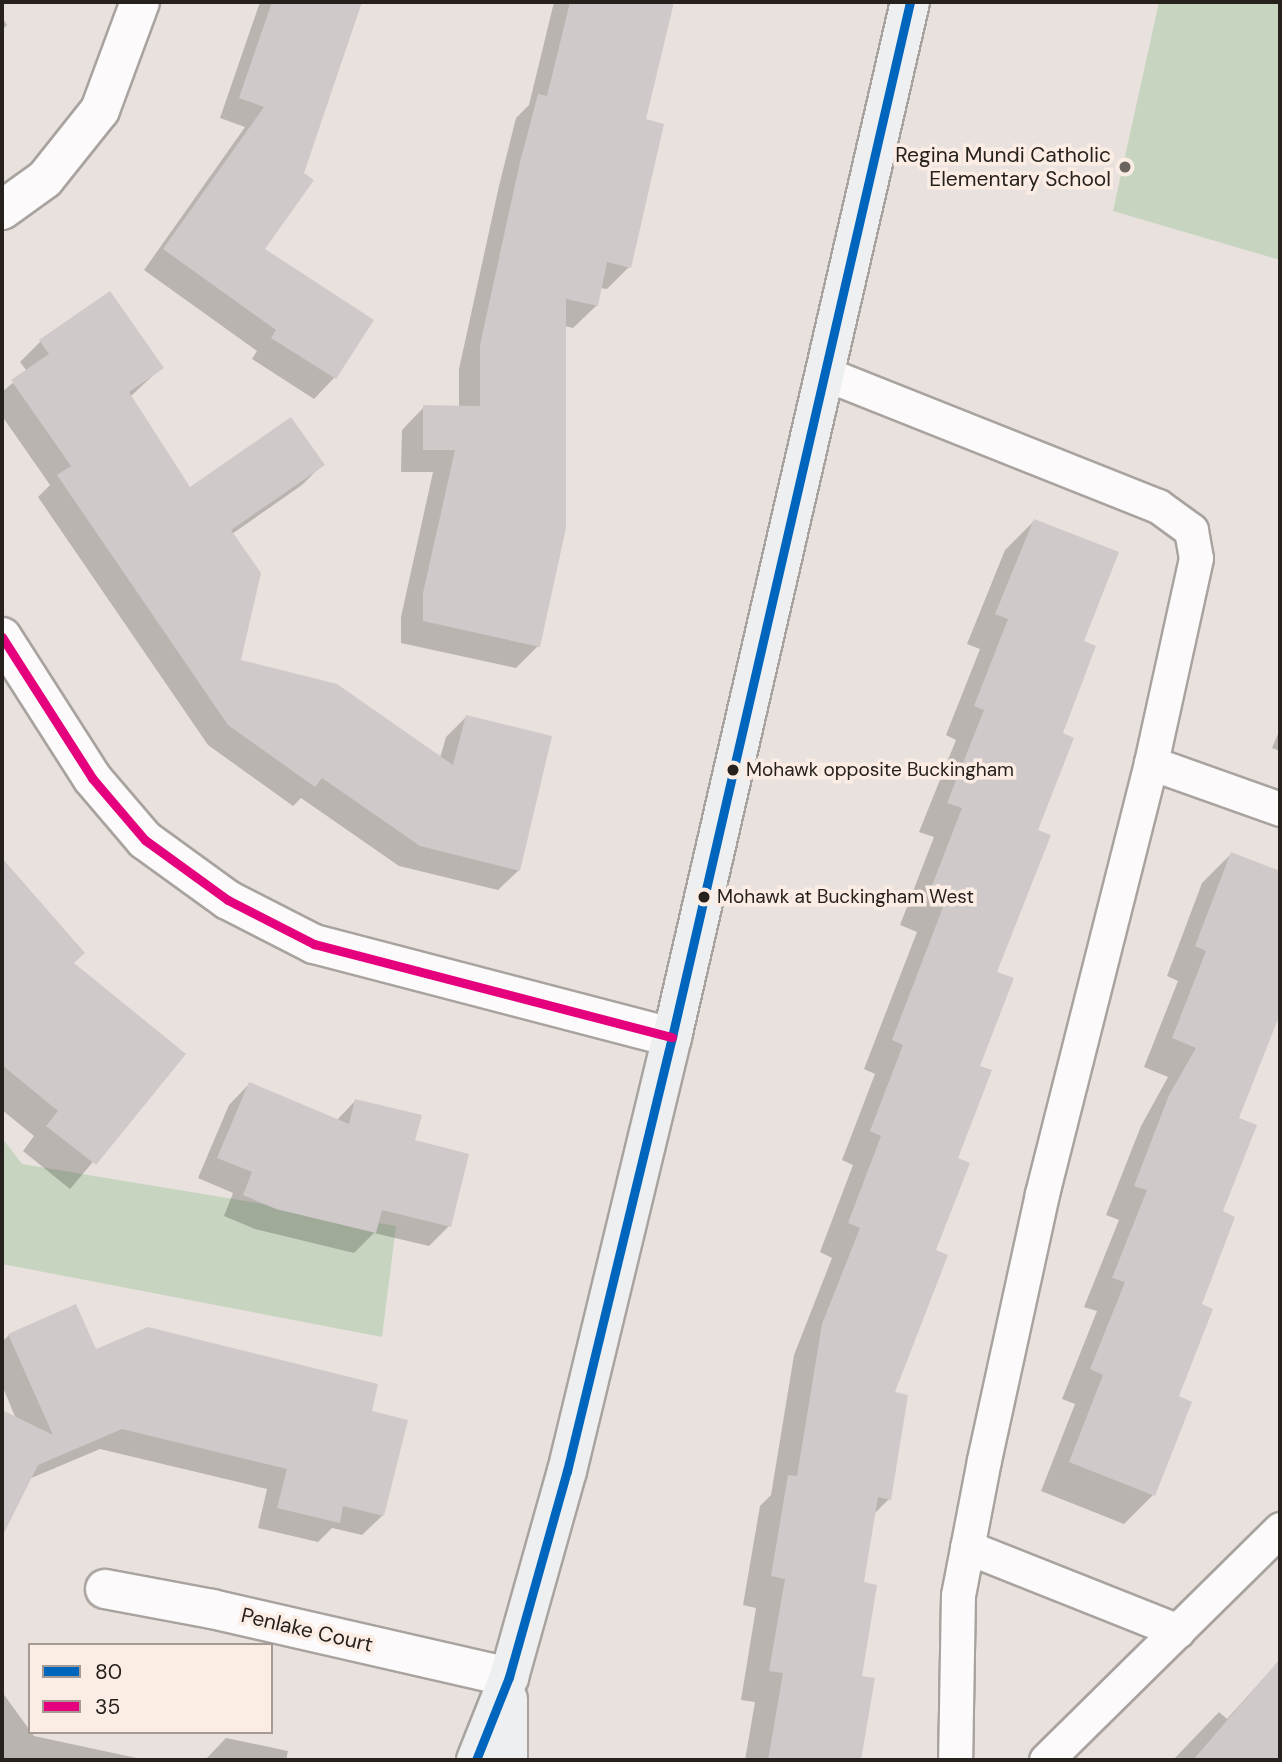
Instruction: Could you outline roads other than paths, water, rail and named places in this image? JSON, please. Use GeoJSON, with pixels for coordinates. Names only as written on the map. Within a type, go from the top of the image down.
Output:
{"type":"FeatureCollection","features":[{"type":"Feature","properties":{"kind":"main road"},"geometry":{"type":"LineString","coordinates":[[476,1760],[509,1677],[567,1471],[827,374],[910,2]]}},
{"type":"Feature","properties":{"kind":"main road"},"geometry":{"type":"LineString","coordinates":[[508,1760],[509,1677]]}},
{"type":"Feature","properties":{"kind":"street"},"geometry":{"type":"LineString","coordinates":[[2,210],[45,179],[100,110],[140,2]]}},
{"type":"Feature","properties":{"kind":"street"},"geometry":{"type":"LineString","coordinates":[[2,637],[92,778],[145,840],[228,900],[314,944],[672,1037]]}},
{"type":"Feature","properties":{"kind":"street","name":"Penlake Court"},"geometry":{"type":"LineString","coordinates":[[105,1589],[212,1609],[509,1677]]}},
{"type":"Feature","properties":{"kind":"lane"},"geometry":{"type":"LineString","coordinates":[[827,374],[1158,506],[1191,530],[1196,558],[1151,763],[1042,1194],[967,1547],[958,1595],[955,1760]]}},
{"type":"Feature","properties":{"kind":"lane"},"geometry":{"type":"LineString","coordinates":[[1151,763],[1280,809]]}},
{"type":"Feature","properties":{"kind":"lane"},"geometry":{"type":"LineString","coordinates":[[1046,1760],[1280,1529]]}},
{"type":"Feature","properties":{"kind":"lane"},"geometry":{"type":"LineString","coordinates":[[967,1547],[1178,1632]]}},
{"type":"Feature","properties":{"kind":"place","name":"Regina Mundi Catholic Elementary School"},"geometry":{"type":"Point","coordinates":[1125,167]}},
{"type":"Feature","properties":{"kind":"place","name":"Mohawk opposite Buckingham"},"geometry":{"type":"Point","coordinates":[733,770]}},
{"type":"Feature","properties":{"kind":"place","name":"Mohawk at Buckingham West"},"geometry":{"type":"Point","coordinates":[704,897]}}]}
